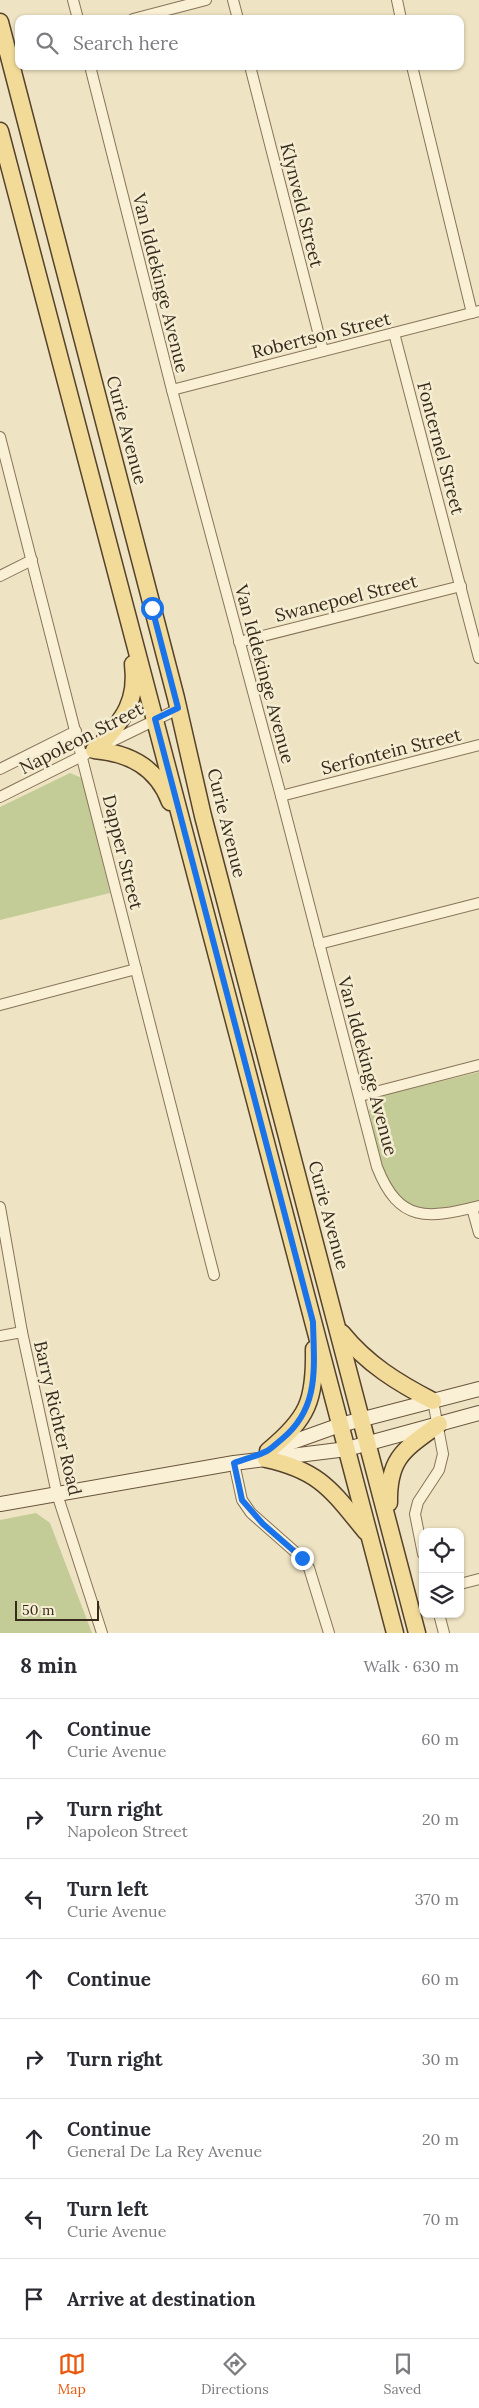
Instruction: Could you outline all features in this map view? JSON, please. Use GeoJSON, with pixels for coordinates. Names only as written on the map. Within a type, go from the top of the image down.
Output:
{"type":"FeatureCollection","features":[{"type":"Feature","properties":{"kind":"main road","name":"Curie Avenue"},"geometry":{"type":"LineString","coordinates":[[0,22],[178,708],[203,816],[417,1633]]}},
{"type":"Feature","properties":{"kind":"main road"},"geometry":{"type":"LineString","coordinates":[[0,132],[395,1633]]}},
{"type":"Feature","properties":{"kind":"main road"},"geometry":{"type":"LineString","coordinates":[[91,752],[123,717],[133,698],[134,675],[124,604]]}},
{"type":"Feature","properties":{"kind":"main road"},"geometry":{"type":"LineString","coordinates":[[91,752],[113,752],[126,756],[144,766],[153,774],[168,795],[188,846]]}},
{"type":"Feature","properties":{"kind":"main road"},"geometry":{"type":"LineString","coordinates":[[313,1322],[314,1375],[304,1416],[267,1455],[301,1468],[326,1485],[369,1535]]}},
{"type":"Feature","properties":{"kind":"main road"},"geometry":{"type":"LineString","coordinates":[[337,1327],[356,1351],[380,1370],[433,1401]]}},
{"type":"Feature","properties":{"kind":"main road"},"geometry":{"type":"LineString","coordinates":[[390,1527],[389,1485],[394,1468],[403,1450],[439,1424]]}},
{"type":"Feature","properties":{"kind":"street"},"geometry":{"type":"LineString","coordinates":[[73,0],[77,15]]}},
{"type":"Feature","properties":{"kind":"street"},"geometry":{"type":"LineString","coordinates":[[148,15],[206,0]]}},
{"type":"Feature","properties":{"kind":"street"},"geometry":{"type":"LineString","coordinates":[[233,0],[237,15]]}},
{"type":"Feature","properties":{"kind":"street"},"geometry":{"type":"LineString","coordinates":[[397,0],[400,15]]}},
{"type":"Feature","properties":{"kind":"street","name":"Van Iddekinge Avenue"},"geometry":{"type":"LineString","coordinates":[[91,70],[172,390],[281,796],[377,1167],[383,1181],[400,1204],[423,1215],[476,1207]]}},
{"type":"Feature","properties":{"kind":"street","name":"Klynveld Street"},"geometry":{"type":"LineString","coordinates":[[251,70],[323,351]]}},
{"type":"Feature","properties":{"kind":"street"},"geometry":{"type":"LineString","coordinates":[[413,70],[476,312]]}},
{"type":"Feature","properties":{"kind":"street","name":"Robertson Street"},"geometry":{"type":"LineString","coordinates":[[172,390],[476,312]]}},
{"type":"Feature","properties":{"kind":"street","name":"Fonternel Street"},"geometry":{"type":"LineString","coordinates":[[394,333],[479,658]]}},
{"type":"Feature","properties":{"kind":"street","name":"Dapper Street"},"geometry":{"type":"LineString","coordinates":[[0,437],[76,731],[91,752],[136,969],[214,1275]]}},
{"type":"Feature","properties":{"kind":"street"},"geometry":{"type":"LineString","coordinates":[[0,576],[32,560]]}},
{"type":"Feature","properties":{"kind":"street","name":"Swanepoel Street"},"geometry":{"type":"LineString","coordinates":[[240,642],[461,586]]}},
{"type":"Feature","properties":{"kind":"street","name":"Napoleon Street"},"geometry":{"type":"LineString","coordinates":[[0,797],[178,708]]}},
{"type":"Feature","properties":{"kind":"street","name":"Napoleon Street"},"geometry":{"type":"LineString","coordinates":[[0,769],[76,731]]}},
{"type":"Feature","properties":{"kind":"street","name":"Serfontein Street"},"geometry":{"type":"LineString","coordinates":[[281,796],[479,745]]}},
{"type":"Feature","properties":{"kind":"street"},"geometry":{"type":"LineString","coordinates":[[319,944],[479,903]]}},
{"type":"Feature","properties":{"kind":"street"},"geometry":{"type":"LineString","coordinates":[[0,1005],[136,969]]}},
{"type":"Feature","properties":{"kind":"street"},"geometry":{"type":"LineString","coordinates":[[360,1096],[479,1065]]}},
{"type":"Feature","properties":{"kind":"street","name":"Barry Richter Road"},"geometry":{"type":"LineString","coordinates":[[0,1207],[22,1332],[58,1494],[102,1633]]}},
{"type":"Feature","properties":{"kind":"street"},"geometry":{"type":"LineString","coordinates":[[476,1207],[479,1233]]}},
{"type":"Feature","properties":{"kind":"street"},"geometry":{"type":"LineString","coordinates":[[0,1336],[22,1332]]}},
{"type":"Feature","properties":{"kind":"street"},"geometry":{"type":"LineString","coordinates":[[0,1504],[234,1463],[267,1455],[340,1425],[479,1389]]}},
{"type":"Feature","properties":{"kind":"street"},"geometry":{"type":"LineString","coordinates":[[419,1534],[415,1514],[418,1502],[439,1470],[443,1454],[439,1424],[433,1401]]}},
{"type":"Feature","properties":{"kind":"street"},"geometry":{"type":"LineString","coordinates":[[267,1455],[346,1449],[479,1414]]}},
{"type":"Feature","properties":{"kind":"street"},"geometry":{"type":"LineString","coordinates":[[234,1463],[242,1500],[251,1513],[302,1558],[309,1568],[329,1633]]}},
{"type":"Feature","properties":{"kind":"street"},"geometry":{"type":"LineString","coordinates":[[464,1583],[479,1579]]}},
{"type":"Feature","properties":{"kind":"street"},"geometry":{"type":"LineString","coordinates":[[441,1618],[444,1633]]}},
{"type":"Feature","properties":{"kind":"green space"},"geometry":{"type":"Polygon","coordinates":[[[70,773],[82,778],[110,893],[0,920],[0,807],[70,773]]]}},
{"type":"Feature","properties":{"kind":"green space"},"geometry":{"type":"Polygon","coordinates":[[[479,1072],[479,1200],[430,1212],[409,1206],[390,1184],[384,1170],[369,1111],[372,1102],[384,1095],[479,1072]]]}},
{"type":"Feature","properties":{"kind":"green space"},"geometry":{"type":"Polygon","coordinates":[[[36,1513],[50,1523],[92,1633],[0,1633],[0,1520],[36,1513]]]}},
{"type":"Feature","properties":{"kind":"route"},"geometry":{"type":"LineString","coordinates":[[152,608],[178,708],[155,719],[313,1322],[313,1387],[304,1416],[289,1433],[268,1450],[234,1463],[239,1492],[251,1513],[302,1558]]}}]}
